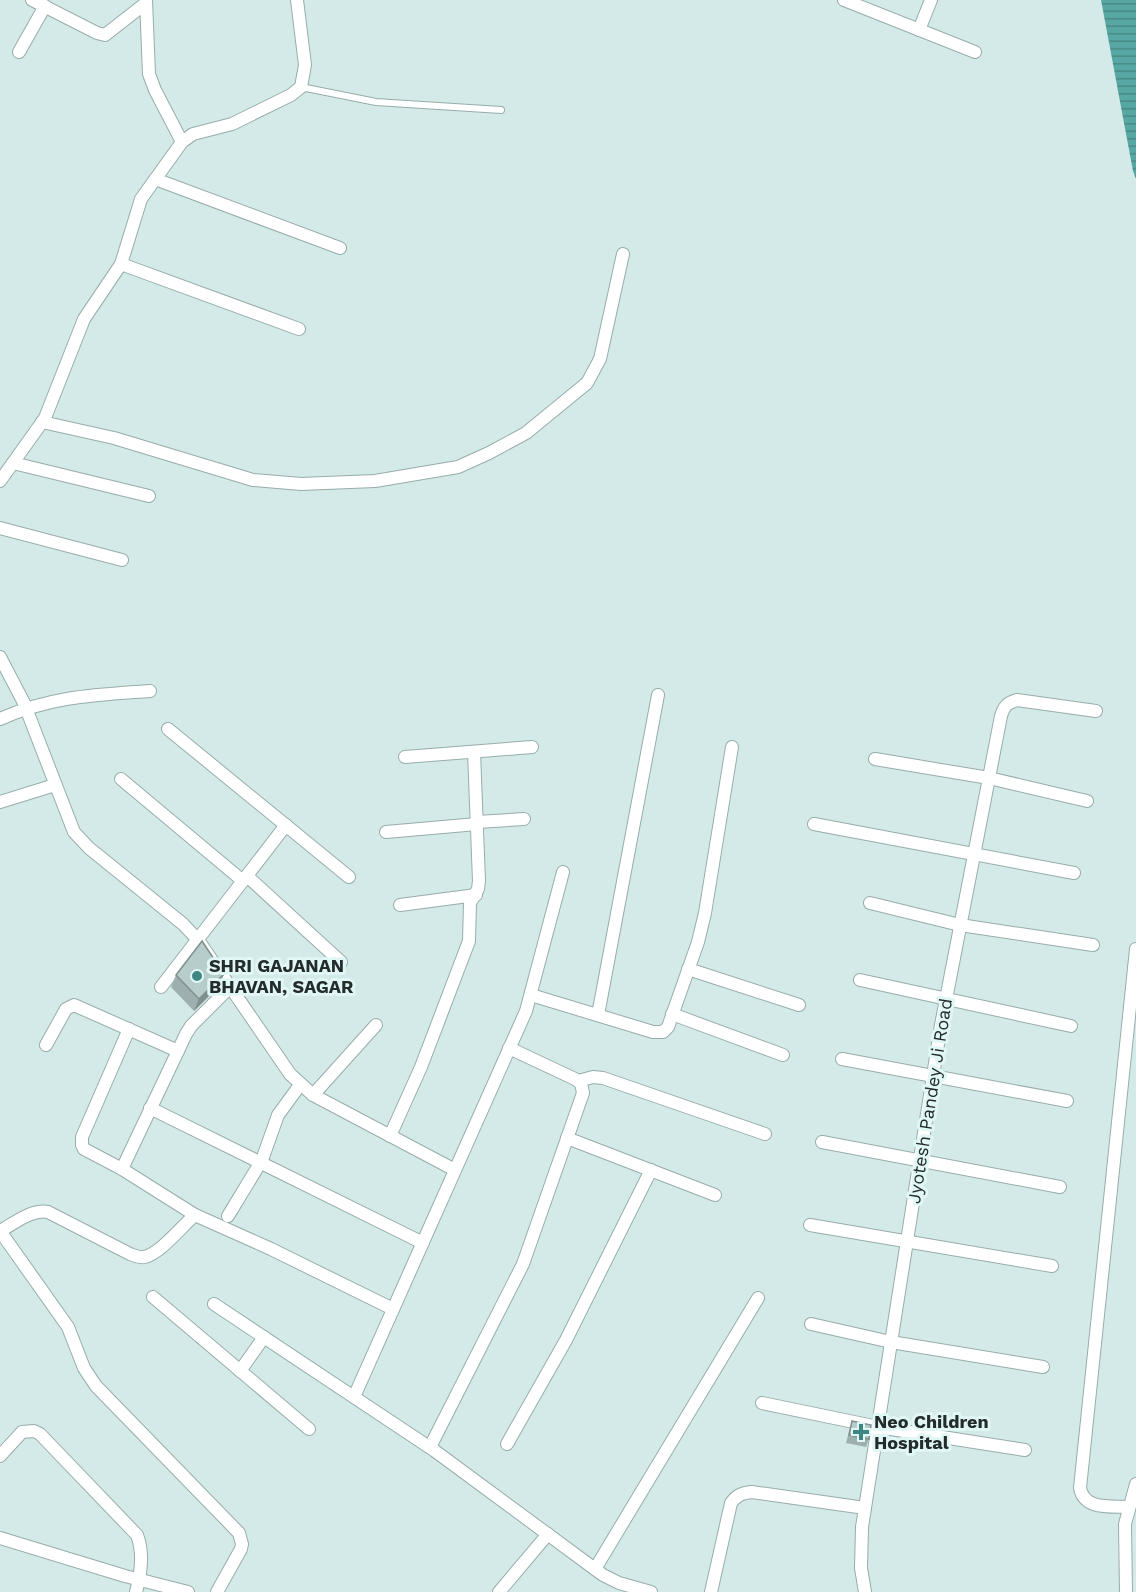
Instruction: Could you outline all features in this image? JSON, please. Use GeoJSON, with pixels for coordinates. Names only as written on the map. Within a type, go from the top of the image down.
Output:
{"type":"FeatureCollection","features":[{"type":"Feature","properties":{"kind":"street"},"geometry":{"type":"LineString","coordinates":[[32,0],[105,36],[146,2]]}},
{"type":"Feature","properties":{"kind":"street"},"geometry":{"type":"LineString","coordinates":[[0,481],[42,422],[84,319],[121,264],[141,200],[182,142],[193,134],[232,124],[291,95],[301,87],[305,65],[297,0]]}},
{"type":"Feature","properties":{"kind":"street"},"geometry":{"type":"LineString","coordinates":[[844,0],[975,52]]}},
{"type":"Feature","properties":{"kind":"street"},"geometry":{"type":"LineString","coordinates":[[919,30],[931,0]]}},
{"type":"Feature","properties":{"kind":"street"},"geometry":{"type":"LineString","coordinates":[[146,2],[149,74],[182,142]]}},
{"type":"Feature","properties":{"kind":"street"},"geometry":{"type":"LineString","coordinates":[[19,52],[45,6]]}},
{"type":"Feature","properties":{"kind":"street"},"geometry":{"type":"LineString","coordinates":[[155,179],[340,248]]}},
{"type":"Feature","properties":{"kind":"street"},"geometry":{"type":"LineString","coordinates":[[42,422],[114,438],[253,480],[301,484],[375,481],[458,466],[489,453],[526,433],[587,383],[600,359],[622,254]]}},
{"type":"Feature","properties":{"kind":"street"},"geometry":{"type":"LineString","coordinates":[[121,264],[300,329]]}},
{"type":"Feature","properties":{"kind":"street"},"geometry":{"type":"LineString","coordinates":[[13,463],[148,496]]}},
{"type":"Feature","properties":{"kind":"street"},"geometry":{"type":"LineString","coordinates":[[0,528],[122,560]]}},
{"type":"Feature","properties":{"kind":"street"},"geometry":{"type":"LineString","coordinates":[[0,657],[26,708],[68,821],[80,841],[183,924],[198,940],[290,1074],[300,1085],[313,1095],[455,1170]]}},
{"type":"Feature","properties":{"kind":"street"},"geometry":{"type":"LineString","coordinates":[[0,719],[26,708],[72,696],[150,691]]}},
{"type":"Feature","properties":{"kind":"street"},"geometry":{"type":"LineString","coordinates":[[598,1015],[658,695]]}},
{"type":"Feature","properties":{"kind":"street","name":"Jyotesh Pandey Ji Road"},"geometry":{"type":"LineString","coordinates":[[866,1592],[861,1550],[865,1508],[946,998],[1001,716],[1009,702],[1017,700],[1096,711]]}},
{"type":"Feature","properties":{"kind":"street"},"geometry":{"type":"LineString","coordinates":[[168,729],[349,877]]}},
{"type":"Feature","properties":{"kind":"street"},"geometry":{"type":"LineString","coordinates":[[405,757],[532,747]]}},
{"type":"Feature","properties":{"kind":"street"},"geometry":{"type":"LineString","coordinates":[[531,995],[659,1033],[668,1028],[705,913],[732,747]]}},
{"type":"Feature","properties":{"kind":"street"},"geometry":{"type":"LineString","coordinates":[[390,1136],[421,1067],[469,941],[470,903],[476,895],[479,881],[474,752]]}},
{"type":"Feature","properties":{"kind":"street"},"geometry":{"type":"LineString","coordinates":[[875,759],[989,778],[1087,801]]}},
{"type":"Feature","properties":{"kind":"street"},"geometry":{"type":"LineString","coordinates":[[121,779],[245,879],[342,962]]}},
{"type":"Feature","properties":{"kind":"street"},"geometry":{"type":"LineString","coordinates":[[0,802],[55,785]]}},
{"type":"Feature","properties":{"kind":"street"},"geometry":{"type":"LineString","coordinates":[[386,832],[524,819]]}},
{"type":"Feature","properties":{"kind":"street"},"geometry":{"type":"LineString","coordinates":[[814,824],[974,856],[1074,873]]}},
{"type":"Feature","properties":{"kind":"street"},"geometry":{"type":"LineString","coordinates":[[161,987],[286,825]]}},
{"type":"Feature","properties":{"kind":"street"},"geometry":{"type":"LineString","coordinates":[[354,1397],[531,995],[564,872]]}},
{"type":"Feature","properties":{"kind":"street"},"geometry":{"type":"LineString","coordinates":[[400,905],[476,895]]}},
{"type":"Feature","properties":{"kind":"street"},"geometry":{"type":"LineString","coordinates":[[870,903],[960,925],[1093,945]]}},
{"type":"Feature","properties":{"kind":"street"},"geometry":{"type":"LineString","coordinates":[[1128,1507],[1090,1504],[1082,1496],[1080,1488],[1136,949]]}},
{"type":"Feature","properties":{"kind":"street"},"geometry":{"type":"LineString","coordinates":[[688,969],[799,1005]]}},
{"type":"Feature","properties":{"kind":"street"},"geometry":{"type":"LineString","coordinates":[[860,980],[1071,1026]]}},
{"type":"Feature","properties":{"kind":"street"},"geometry":{"type":"LineString","coordinates":[[122,1169],[191,1026],[230,987]]}},
{"type":"Feature","properties":{"kind":"street"},"geometry":{"type":"LineString","coordinates":[[46,1045],[66,1009],[70,1006],[78,1006],[178,1051]]}},
{"type":"Feature","properties":{"kind":"street"},"geometry":{"type":"LineString","coordinates":[[672,1014],[783,1055]]}},
{"type":"Feature","properties":{"kind":"street"},"geometry":{"type":"LineString","coordinates":[[313,1095],[375,1025]]}},
{"type":"Feature","properties":{"kind":"street"},"geometry":{"type":"LineString","coordinates":[[129,1029],[82,1141],[84,1149],[122,1169],[195,1215],[219,1221],[393,1309]]}},
{"type":"Feature","properties":{"kind":"street"},"geometry":{"type":"LineString","coordinates":[[430,1447],[523,1264],[583,1093],[583,1088],[578,1081],[509,1048]]}},
{"type":"Feature","properties":{"kind":"street"},"geometry":{"type":"LineString","coordinates":[[842,1059],[1067,1101]]}},
{"type":"Feature","properties":{"kind":"street"},"geometry":{"type":"LineString","coordinates":[[578,1081],[592,1077],[603,1078],[765,1134]]}},
{"type":"Feature","properties":{"kind":"street"},"geometry":{"type":"LineString","coordinates":[[219,1221],[278,1115],[300,1085]]}},
{"type":"Feature","properties":{"kind":"street"},"geometry":{"type":"LineString","coordinates":[[150,1108],[423,1243]]}},
{"type":"Feature","properties":{"kind":"street"},"geometry":{"type":"LineString","coordinates":[[567,1138],[715,1195]]}},
{"type":"Feature","properties":{"kind":"street"},"geometry":{"type":"LineString","coordinates":[[822,1142],[1060,1187]]}},
{"type":"Feature","properties":{"kind":"street"},"geometry":{"type":"LineString","coordinates":[[507,1444],[566,1340],[651,1170]]}},
{"type":"Feature","properties":{"kind":"street"},"geometry":{"type":"LineString","coordinates":[[195,1215],[156,1251],[145,1257],[130,1254],[40,1210],[0,1231],[68,1327],[84,1368],[96,1386],[239,1533],[241,1549],[217,1592]]}},
{"type":"Feature","properties":{"kind":"street"},"geometry":{"type":"LineString","coordinates":[[810,1225],[1052,1266]]}},
{"type":"Feature","properties":{"kind":"street"},"geometry":{"type":"LineString","coordinates":[[153,1297],[309,1429]]}},
{"type":"Feature","properties":{"kind":"street"},"geometry":{"type":"LineString","coordinates":[[595,1569],[758,1298]]}},
{"type":"Feature","properties":{"kind":"street"},"geometry":{"type":"LineString","coordinates":[[214,1304],[430,1447],[603,1575],[619,1583],[651,1592]]}},
{"type":"Feature","properties":{"kind":"street"},"geometry":{"type":"LineString","coordinates":[[811,1324],[891,1342],[1043,1367]]}},
{"type":"Feature","properties":{"kind":"street"},"geometry":{"type":"LineString","coordinates":[[240,1371],[264,1337]]}},
{"type":"Feature","properties":{"kind":"street"},"geometry":{"type":"LineString","coordinates":[[762,1403],[878,1427],[1024,1450]]}},
{"type":"Feature","properties":{"kind":"street"},"geometry":{"type":"LineString","coordinates":[[0,1456],[22,1432],[34,1431],[40,1434],[137,1535],[141,1550],[138,1586]]}},
{"type":"Feature","properties":{"kind":"street"},"geometry":{"type":"LineString","coordinates":[[1126,1592],[1125,1524],[1136,1484]]}},
{"type":"Feature","properties":{"kind":"street"},"geometry":{"type":"LineString","coordinates":[[711,1592],[731,1503],[743,1493],[752,1492],[865,1508]]}},
{"type":"Feature","properties":{"kind":"street"},"geometry":{"type":"LineString","coordinates":[[498,1592],[548,1534]]}},
{"type":"Feature","properties":{"kind":"street"},"geometry":{"type":"LineString","coordinates":[[0,1538],[138,1586],[188,1592]]}},
{"type":"Feature","properties":{"kind":"lane"},"geometry":{"type":"LineString","coordinates":[[301,87],[376,102],[501,110]]}},
{"type":"Feature","properties":{"kind":"water"},"geometry":{"type":"Polygon","coordinates":[[[1101,0],[1136,0],[1136,179],[1133,171],[1101,0]]]}},
{"type":"Feature","properties":{"kind":"building","name":"SHRI GAJANAN BHAVAN, SAGAR"},"geometry":{"type":"Polygon","coordinates":[[[202,941],[224,974],[199,999],[176,975],[202,941]]]}},
{"type":"Feature","properties":{"kind":"building"},"geometry":{"type":"Polygon","coordinates":[[[852,1421],[871,1425],[869,1439],[849,1435],[852,1421]]]}},
{"type":"Feature","properties":{"kind":"place","name":"SHRI GAJANAN BHAVAN, SAGAR"},"geometry":{"type":"Point","coordinates":[197,976]}},
{"type":"Feature","properties":{"kind":"place","name":"Neo Children Hospital"},"geometry":{"type":"Point","coordinates":[861,1432]}}]}
